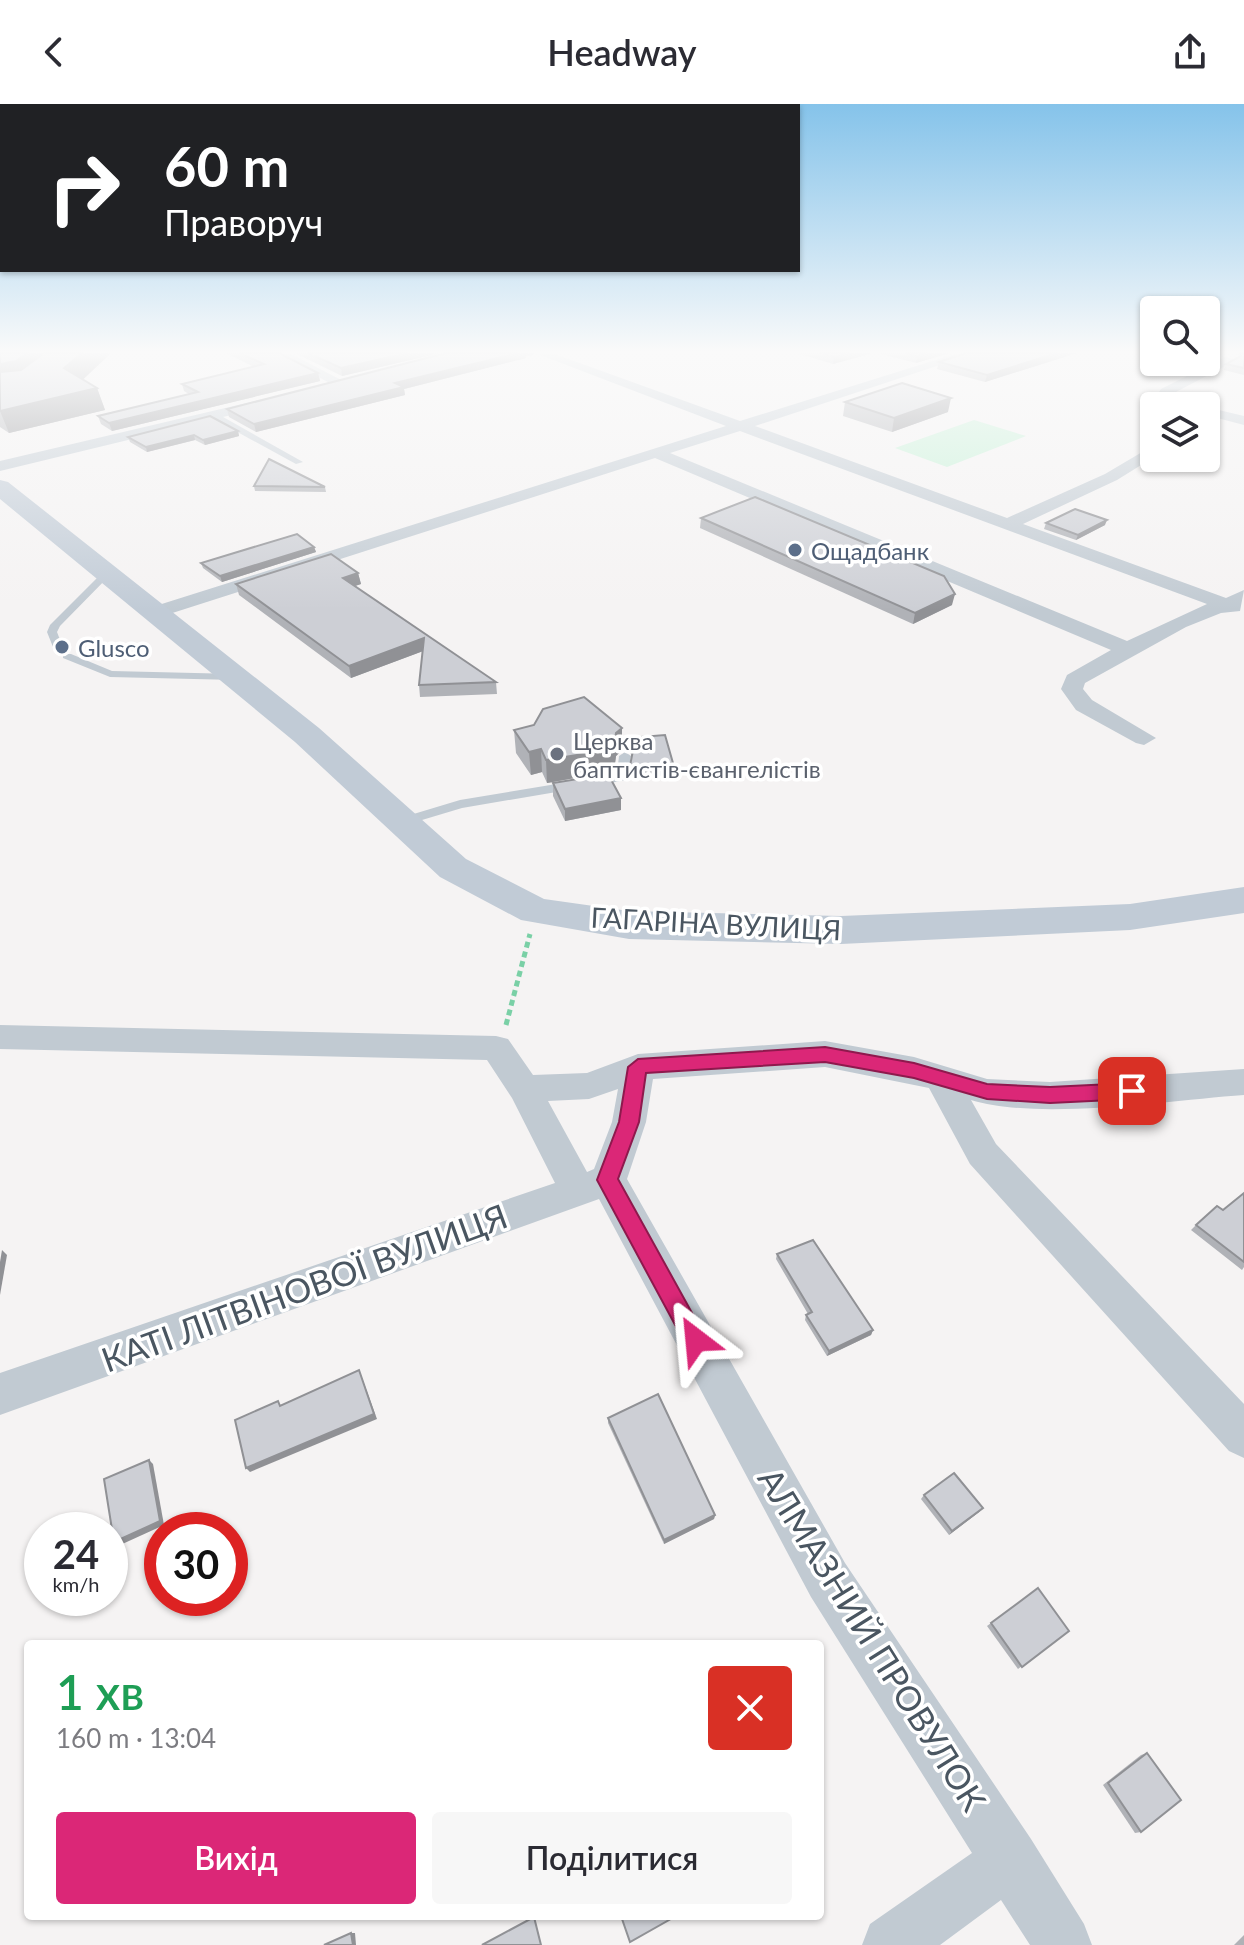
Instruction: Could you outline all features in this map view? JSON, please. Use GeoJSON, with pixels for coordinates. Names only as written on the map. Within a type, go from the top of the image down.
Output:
{"type":"FeatureCollection","features":[{"type":"Feature","properties":{"kind":"main road","name":"ГАГАРІНА ВУЛИЦЯ"},"geometry":{"type":"LineString","coordinates":[[0,487],[307,735],[453,868],[535,911],[629,925],[841,930],[1130,917],[1244,900]]}},
{"type":"Feature","properties":{"kind":"street"},"geometry":{"type":"LineString","coordinates":[[0,466],[113,439]]}},
{"type":"Feature","properties":{"kind":"street"},"geometry":{"type":"LineString","coordinates":[[156,612],[707,439]]}},
{"type":"Feature","properties":{"kind":"street"},"geometry":{"type":"LineString","coordinates":[[771,439],[1005,526],[1238,604]]}},
{"type":"Feature","properties":{"kind":"street"},"geometry":{"type":"LineString","coordinates":[[658,454],[1129,650]]}},
{"type":"Feature","properties":{"kind":"street"},"geometry":{"type":"LineString","coordinates":[[1005,526],[1111,477],[1140,459]]}},
{"type":"Feature","properties":{"kind":"street"},"geometry":{"type":"LineString","coordinates":[[1144,738],[1084,705],[1072,689],[1075,680],[1189,616],[1238,604]]}},
{"type":"Feature","properties":{"kind":"street"},"geometry":{"type":"LineString","coordinates":[[0,1037],[496,1048]]}},
{"type":"Feature","properties":{"kind":"street","name":"АЛМАЗНИЙ ПРОВУЛОК"},"geometry":{"type":"LineString","coordinates":[[496,1048],[593,1185],[828,1580],[1011,1859],[1063,1945]]}},
{"type":"Feature","properties":{"kind":"street"},"geometry":{"type":"LineString","coordinates":[[524,1089],[589,1086],[638,1067],[825,1054],[914,1070],[987,1092],[1050,1095],[1244,1082]]}},
{"type":"Feature","properties":{"kind":"street"},"geometry":{"type":"LineString","coordinates":[[593,1185],[629,1122],[638,1067]]}},
{"type":"Feature","properties":{"kind":"street"},"geometry":{"type":"LineString","coordinates":[[942,1080],[983,1154],[1244,1436]]}},
{"type":"Feature","properties":{"kind":"street","name":"КАТІ ЛІТВІНОВОЇ ВУЛИЦЯ"},"geometry":{"type":"LineString","coordinates":[[0,1394],[593,1185]]}},
{"type":"Feature","properties":{"kind":"street"},"geometry":{"type":"LineString","coordinates":[[891,1945],[1011,1859]]}},
{"type":"Feature","properties":{"kind":"lane"},"geometry":{"type":"LineString","coordinates":[[257,439],[299,462]]}},
{"type":"Feature","properties":{"kind":"lane"},"geometry":{"type":"LineString","coordinates":[[57,645],[52,632],[55,625],[107,573]]}},
{"type":"Feature","properties":{"kind":"lane"},"geometry":{"type":"LineString","coordinates":[[67,656],[110,674],[236,677]]}},
{"type":"Feature","properties":{"kind":"lane"},"geometry":{"type":"LineString","coordinates":[[402,822],[460,804],[623,777],[625,756]]}},
{"type":"Feature","properties":{"kind":"path"},"geometry":{"type":"LineString","coordinates":[[496,1048],[512,1012],[535,911]]}},
{"type":"Feature","properties":{"kind":"green space"},"geometry":{"type":"Polygon","coordinates":[[[921,439],[1019,439],[947,467],[895,448],[921,439]]]}},
{"type":"Feature","properties":{"kind":"building"},"geometry":{"type":"Polygon","coordinates":[[[131,439],[178,439],[146,447],[131,439]]]}},
{"type":"Feature","properties":{"kind":"building"},"geometry":{"type":"Polygon","coordinates":[[[269,459],[325,487],[254,486],[269,459]]]}},
{"type":"Feature","properties":{"kind":"building"},"geometry":{"type":"Polygon","coordinates":[[[755,497],[944,576],[955,594],[915,613],[701,518],[755,497]]]}},
{"type":"Feature","properties":{"kind":"building"},"geometry":{"type":"Polygon","coordinates":[[[1075,509],[1107,520],[1078,535],[1046,523],[1075,509]]]}},
{"type":"Feature","properties":{"kind":"building"},"geometry":{"type":"Polygon","coordinates":[[[297,534],[314,547],[220,576],[201,563],[297,534]]]}},
{"type":"Feature","properties":{"kind":"building"},"geometry":{"type":"Polygon","coordinates":[[[331,554],[358,573],[343,578],[496,682],[419,685],[424,638],[349,666],[236,584],[331,554]]]}},
{"type":"Feature","properties":{"kind":"building"},"geometry":{"type":"Polygon","coordinates":[[[584,697],[622,728],[616,733],[614,749],[546,760],[541,749],[529,752],[514,730],[534,725],[543,709],[584,697]]]}},
{"type":"Feature","properties":{"kind":"building"},"geometry":{"type":"Polygon","coordinates":[[[665,735],[673,763],[630,766],[634,745],[627,738],[665,735]]]}},
{"type":"Feature","properties":{"kind":"building"},"geometry":{"type":"Polygon","coordinates":[[[608,774],[621,798],[565,809],[553,783],[608,774]]]}},
{"type":"Feature","properties":{"kind":"building"},"geometry":{"type":"Polygon","coordinates":[[[1244,1193],[1244,1262],[1196,1225],[1217,1206],[1223,1210],[1244,1193]]]}},
{"type":"Feature","properties":{"kind":"building"},"geometry":{"type":"Polygon","coordinates":[[[813,1240],[873,1330],[829,1351],[806,1315],[812,1312],[777,1254],[813,1240]]]}},
{"type":"Feature","properties":{"kind":"building"},"geometry":{"type":"Polygon","coordinates":[[[359,1370],[374,1414],[246,1468],[235,1420],[278,1401],[280,1406],[359,1370]]]}},
{"type":"Feature","properties":{"kind":"building"},"geometry":{"type":"Polygon","coordinates":[[[658,1394],[715,1515],[664,1540],[608,1418],[658,1394]]]}},
{"type":"Feature","properties":{"kind":"building"},"geometry":{"type":"Polygon","coordinates":[[[149,1460],[158,1512],[144,1512],[144,1528],[128,1536],[128,1512],[109,1512],[104,1479],[149,1460]]]}},
{"type":"Feature","properties":{"kind":"building"},"geometry":{"type":"Polygon","coordinates":[[[954,1473],[983,1508],[952,1531],[924,1495],[954,1473]]]}},
{"type":"Feature","properties":{"kind":"building"},"geometry":{"type":"Polygon","coordinates":[[[1038,1588],[1069,1631],[1022,1667],[991,1623],[1038,1588]]]}},
{"type":"Feature","properties":{"kind":"building"},"geometry":{"type":"Polygon","coordinates":[[[1147,1753],[1181,1800],[1141,1832],[1108,1783],[1147,1753]]]}},
{"type":"Feature","properties":{"kind":"building"},"geometry":{"type":"Polygon","coordinates":[[[528,1920],[535,1920],[541,1945],[482,1945],[528,1920]]]}},
{"type":"Feature","properties":{"kind":"building"},"geometry":{"type":"Polygon","coordinates":[[[622,1920],[669,1920],[630,1942],[622,1920]]]}},
{"type":"Feature","properties":{"kind":"building"},"geometry":{"type":"Polygon","coordinates":[[[351,1933],[353,1945],[324,1945],[351,1933]]]}},
{"type":"Feature","properties":{"kind":"place","name":"Ощадбанк"},"geometry":{"type":"Point","coordinates":[795,550]}},
{"type":"Feature","properties":{"kind":"place","name":"Glusco"},"geometry":{"type":"Point","coordinates":[62,647]}},
{"type":"Feature","properties":{"kind":"place","name":"Церква баптистів-євангелістів"},"geometry":{"type":"Point","coordinates":[557,754]}},
{"type":"Feature","properties":{"kind":"route"},"geometry":{"type":"LineString","coordinates":[[696,1340],[608,1180],[629,1122],[638,1067],[825,1054],[914,1070],[987,1092],[1050,1095],[1132,1091]]}}]}
